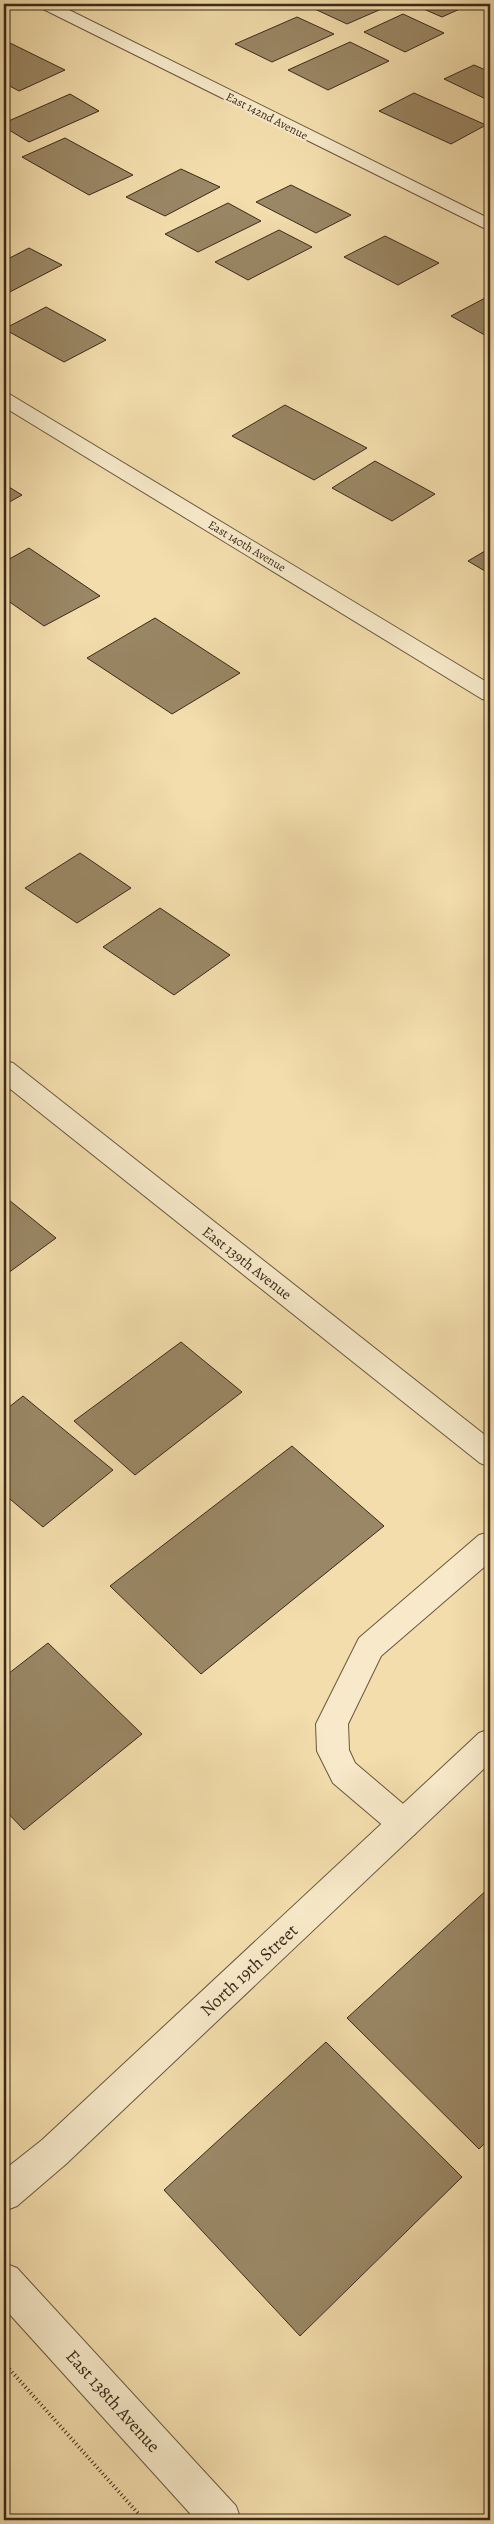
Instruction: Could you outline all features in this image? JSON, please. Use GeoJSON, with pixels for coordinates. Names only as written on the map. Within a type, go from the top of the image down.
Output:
{"type":"FeatureCollection","features":[{"type":"Feature","properties":{"kind":"street","name":"East 142nd Avenue"},"geometry":{"type":"LineString","coordinates":[[45,4],[490,226]]}},
{"type":"Feature","properties":{"kind":"street","name":"East 140th Avenue"},"geometry":{"type":"LineString","coordinates":[[4,399],[490,694]]}},
{"type":"Feature","properties":{"kind":"street","name":"East 139th Avenue"},"geometry":{"type":"LineString","coordinates":[[4,1070],[490,1455]]}},
{"type":"Feature","properties":{"kind":"street"},"geometry":{"type":"LineString","coordinates":[[404,1824],[344,1772],[333,1751],[332,1724],[370,1648],[490,1544]]}},
{"type":"Feature","properties":{"kind":"street","name":"North 19th Street"},"geometry":{"type":"LineString","coordinates":[[4,2192],[54,2152],[490,1743]]}},
{"type":"Feature","properties":{"kind":"street","name":"East 138th Avenue"},"geometry":{"type":"LineString","coordinates":[[4,2281],[222,2520]]}},
{"type":"Feature","properties":{"kind":"path"},"geometry":{"type":"LineString","coordinates":[[4,2363],[144,2520]]}},
{"type":"Feature","properties":{"kind":"building"},"geometry":{"type":"Polygon","coordinates":[[[304,4],[380,4],[386,7],[347,24],[304,4]]]}},
{"type":"Feature","properties":{"kind":"building"},"geometry":{"type":"Polygon","coordinates":[[[412,4],[471,4],[442,17],[412,4]]]}},
{"type":"Feature","properties":{"kind":"building"},"geometry":{"type":"Polygon","coordinates":[[[403,14],[444,33],[405,52],[364,32],[403,14]]]}},
{"type":"Feature","properties":{"kind":"building"},"geometry":{"type":"Polygon","coordinates":[[[297,17],[334,34],[272,62],[235,44],[297,17]]]}},
{"type":"Feature","properties":{"kind":"building"},"geometry":{"type":"Polygon","coordinates":[[[6,41],[65,70],[19,91],[4,83],[4,42],[6,41]]]}},
{"type":"Feature","properties":{"kind":"building"},"geometry":{"type":"Polygon","coordinates":[[[350,42],[389,61],[328,90],[288,70],[350,42]]]}},
{"type":"Feature","properties":{"kind":"building"},"geometry":{"type":"Polygon","coordinates":[[[474,65],[490,72],[490,101],[444,79],[474,65]]]}},
{"type":"Feature","properties":{"kind":"building"},"geometry":{"type":"Polygon","coordinates":[[[414,93],[486,125],[451,144],[379,111],[414,93]]]}},
{"type":"Feature","properties":{"kind":"building"},"geometry":{"type":"Polygon","coordinates":[[[70,94],[99,111],[29,142],[4,127],[4,123],[70,94]]]}},
{"type":"Feature","properties":{"kind":"building"},"geometry":{"type":"Polygon","coordinates":[[[65,138],[133,175],[89,195],[22,157],[65,138]]]}},
{"type":"Feature","properties":{"kind":"building"},"geometry":{"type":"Polygon","coordinates":[[[181,169],[220,187],[165,216],[126,197],[181,169]]]}},
{"type":"Feature","properties":{"kind":"building"},"geometry":{"type":"Polygon","coordinates":[[[291,185],[351,215],[316,233],[256,202],[291,185]]]}},
{"type":"Feature","properties":{"kind":"building"},"geometry":{"type":"Polygon","coordinates":[[[228,203],[261,221],[198,252],[165,234],[228,203]]]}},
{"type":"Feature","properties":{"kind":"building"},"geometry":{"type":"Polygon","coordinates":[[[279,230],[312,247],[248,280],[215,262],[279,230]]]}},
{"type":"Feature","properties":{"kind":"building"},"geometry":{"type":"Polygon","coordinates":[[[385,236],[439,263],[398,285],[344,257],[385,236]]]}},
{"type":"Feature","properties":{"kind":"building"},"geometry":{"type":"Polygon","coordinates":[[[29,248],[62,265],[4,295],[4,261],[29,248]]]}},
{"type":"Feature","properties":{"kind":"building"},"geometry":{"type":"Polygon","coordinates":[[[487,297],[490,299],[490,338],[451,316],[487,297]]]}},
{"type":"Feature","properties":{"kind":"building"},"geometry":{"type":"Polygon","coordinates":[[[46,307],[106,340],[64,362],[4,329],[46,307]]]}},
{"type":"Feature","properties":{"kind":"building"},"geometry":{"type":"Polygon","coordinates":[[[285,405],[367,448],[314,480],[232,436],[285,405]]]}},
{"type":"Feature","properties":{"kind":"building"},"geometry":{"type":"Polygon","coordinates":[[[375,461],[435,494],[392,521],[332,488],[375,461]]]}},
{"type":"Feature","properties":{"kind":"building"},"geometry":{"type":"Polygon","coordinates":[[[4,484],[22,495],[4,505],[4,484]]]}},
{"type":"Feature","properties":{"kind":"building"},"geometry":{"type":"Polygon","coordinates":[[[29,548],[100,596],[44,626],[4,598],[4,562],[29,548]]]}},
{"type":"Feature","properties":{"kind":"building"},"geometry":{"type":"Polygon","coordinates":[[[490,548],[490,574],[468,561],[490,548]]]}},
{"type":"Feature","properties":{"kind":"building"},"geometry":{"type":"Polygon","coordinates":[[[155,618],[240,673],[172,714],[87,658],[155,618]]]}},
{"type":"Feature","properties":{"kind":"building"},"geometry":{"type":"Polygon","coordinates":[[[80,853],[131,888],[77,923],[25,888],[80,853]]]}},
{"type":"Feature","properties":{"kind":"building"},"geometry":{"type":"Polygon","coordinates":[[[160,908],[230,955],[174,995],[103,947],[160,908]]]}},
{"type":"Feature","properties":{"kind":"building"},"geometry":{"type":"Polygon","coordinates":[[[4,1196],[56,1238],[4,1276],[4,1196]]]}},
{"type":"Feature","properties":{"kind":"building"},"geometry":{"type":"Polygon","coordinates":[[[181,1342],[242,1392],[135,1475],[74,1421],[181,1342]]]}},
{"type":"Feature","properties":{"kind":"building"},"geometry":{"type":"Polygon","coordinates":[[[23,1396],[113,1470],[43,1527],[4,1494],[4,1411],[23,1396]]]}},
{"type":"Feature","properties":{"kind":"building"},"geometry":{"type":"Polygon","coordinates":[[[292,1446],[384,1526],[201,1674],[110,1586],[292,1446]]]}},
{"type":"Feature","properties":{"kind":"building"},"geometry":{"type":"Polygon","coordinates":[[[48,1643],[142,1734],[24,1830],[4,1809],[4,1677],[48,1643]]]}},
{"type":"Feature","properties":{"kind":"building"},"geometry":{"type":"Polygon","coordinates":[[[490,1887],[490,2138],[479,2149],[347,2018],[490,1887]]]}},
{"type":"Feature","properties":{"kind":"building"},"geometry":{"type":"Polygon","coordinates":[[[326,2042],[462,2177],[300,2336],[164,2190],[326,2042]]]}}]}
